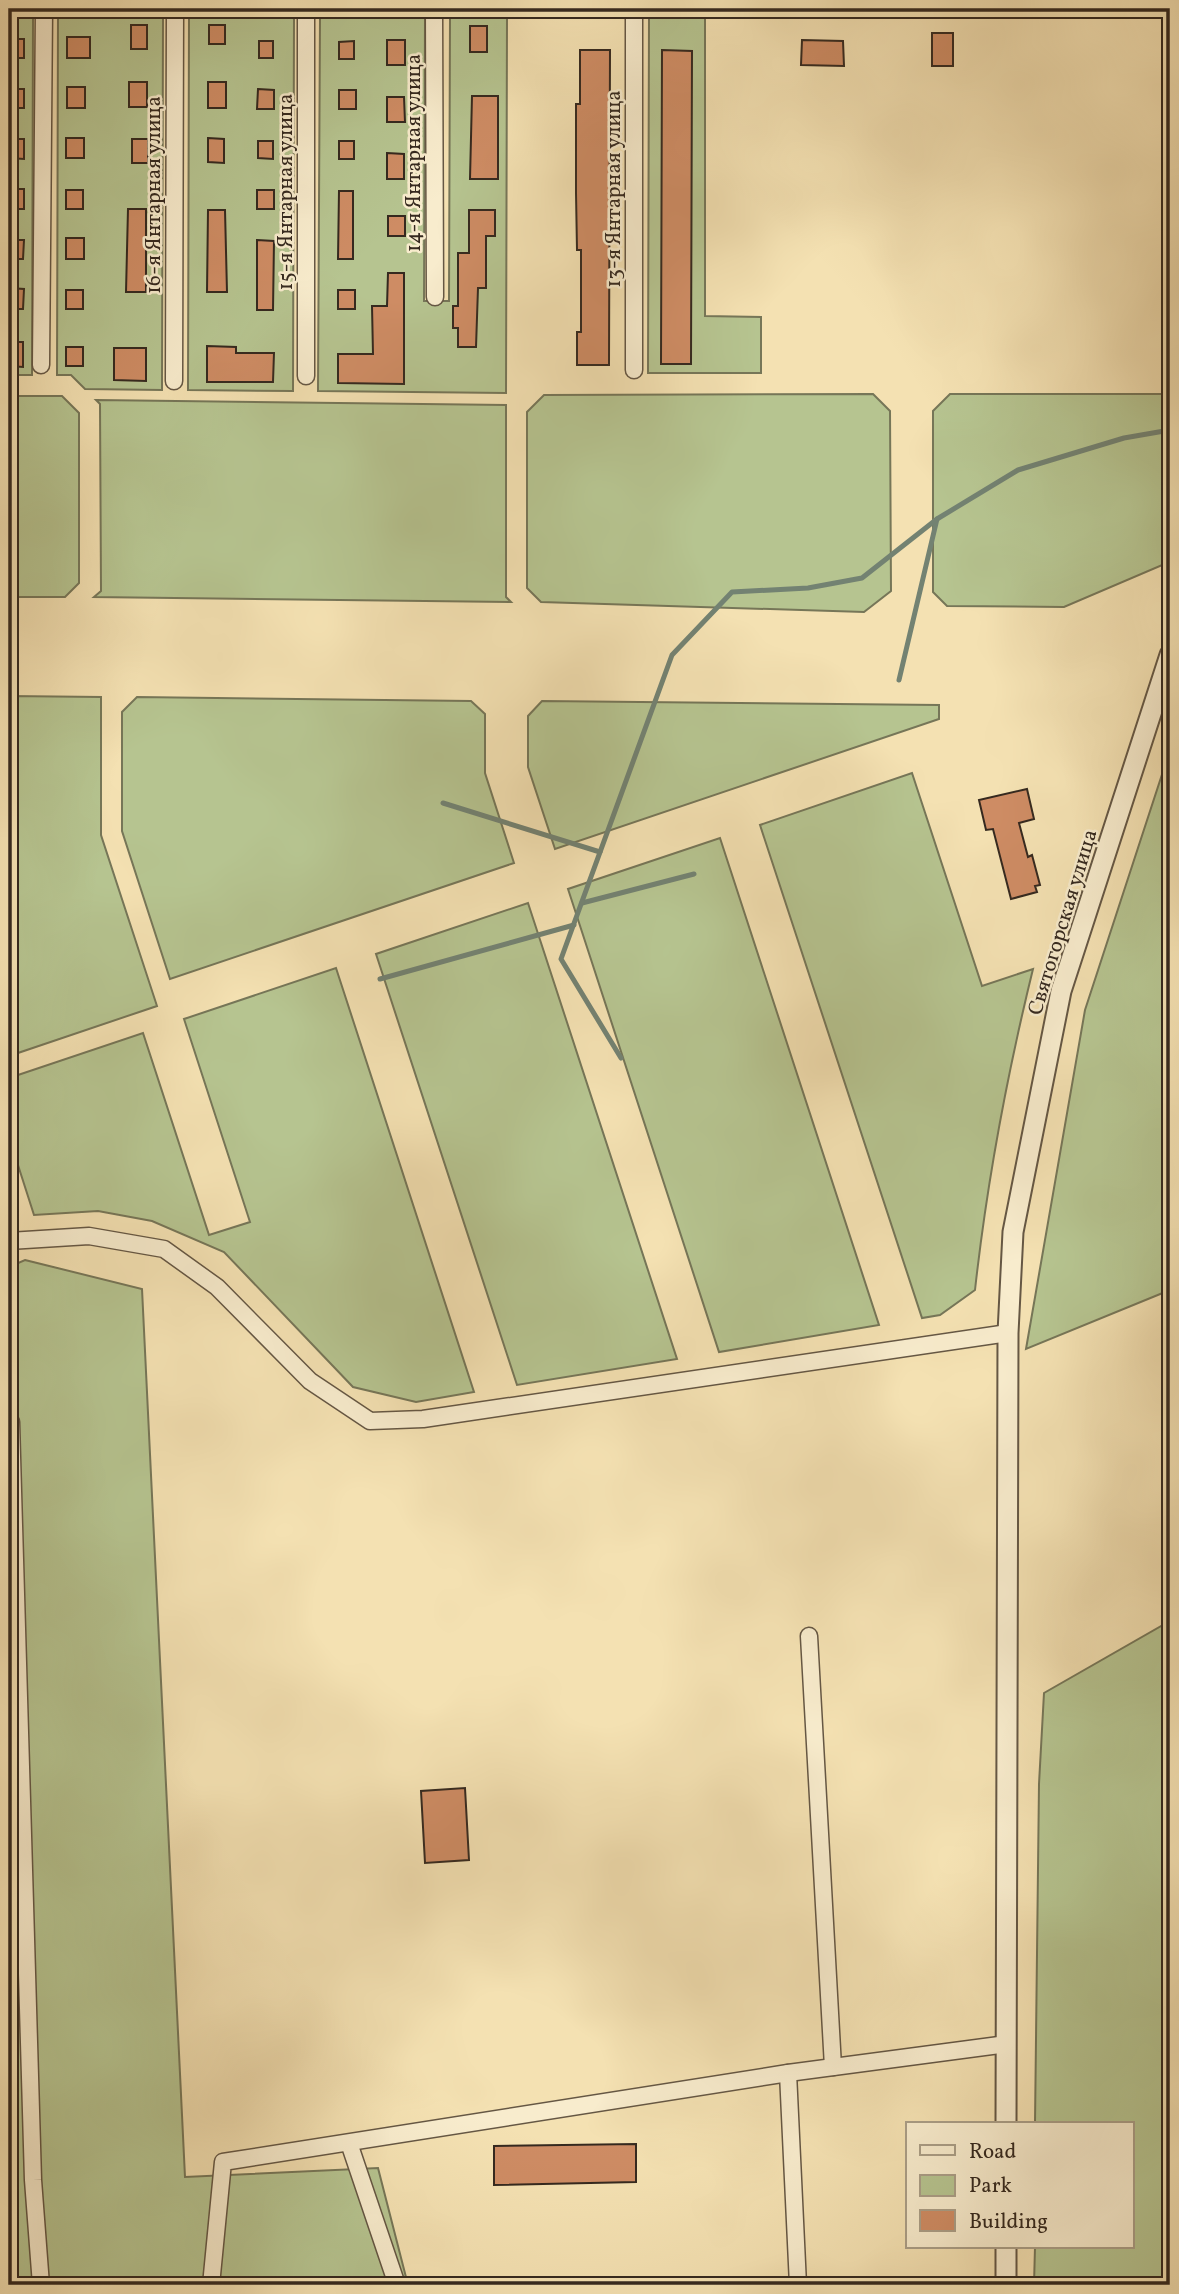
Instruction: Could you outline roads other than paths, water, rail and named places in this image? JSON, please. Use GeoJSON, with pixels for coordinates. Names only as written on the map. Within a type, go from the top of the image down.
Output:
{"type":"FeatureCollection","features":[{"type":"Feature","properties":{"kind":"street"},"geometry":{"type":"LineString","coordinates":[[41,365],[44,9]]}},
{"type":"Feature","properties":{"kind":"street","name":"16-я Янтарная улица"},"geometry":{"type":"LineString","coordinates":[[174,381],[175,9]]}},
{"type":"Feature","properties":{"kind":"street","name":"15-я Янтарная улица"},"geometry":{"type":"LineString","coordinates":[[306,9],[306,376]]}},
{"type":"Feature","properties":{"kind":"street","name":"14-я Янтарная улица"},"geometry":{"type":"LineString","coordinates":[[433,9],[435,297]]}},
{"type":"Feature","properties":{"kind":"street","name":"13-я Янтарная улица"},"geometry":{"type":"LineString","coordinates":[[634,9],[634,370]]}},
{"type":"Feature","properties":{"kind":"street","name":"Святогорская улица"},"geometry":{"type":"LineString","coordinates":[[1006,2122],[1008,1334],[1013,1232],[1061,991],[1170,655]]}},
{"type":"Feature","properties":{"kind":"street"},"geometry":{"type":"LineString","coordinates":[[9,1241],[89,1236],[164,1249],[217,1287],[310,1381],[370,1420],[423,1419],[1008,1334]]}},
{"type":"Feature","properties":{"kind":"street"},"geometry":{"type":"LineString","coordinates":[[9,1419],[12,1435],[33,2180],[41,2285]]}},
{"type":"Feature","properties":{"kind":"street"},"geometry":{"type":"LineString","coordinates":[[809,1636],[833,2067]]}},
{"type":"Feature","properties":{"kind":"street"},"geometry":{"type":"LineString","coordinates":[[211,2285],[223,2162],[788,2073],[1007,2044]]}},
{"type":"Feature","properties":{"kind":"street"},"geometry":{"type":"LineString","coordinates":[[788,2073],[798,2285]]}},
{"type":"Feature","properties":{"kind":"street"},"geometry":{"type":"LineString","coordinates":[[349,2143],[397,2285]]}},
{"type":"Feature","properties":{"kind":"street"},"geometry":{"type":"LineString","coordinates":[[1006,2248],[1006,2285]]}},
{"type":"Feature","properties":{"kind":"waterway"},"geometry":{"type":"LineString","coordinates":[[621,1058],[561,959],[672,655],[732,592],[808,588],[862,578],[937,519],[1018,470],[1124,438],[1170,430]]}},
{"type":"Feature","properties":{"kind":"waterway"},"geometry":{"type":"LineString","coordinates":[[899,680],[937,519]]}},
{"type":"Feature","properties":{"kind":"waterway"},"geometry":{"type":"LineString","coordinates":[[443,803],[600,852]]}},
{"type":"Feature","properties":{"kind":"waterway"},"geometry":{"type":"LineString","coordinates":[[582,903],[694,874]]}},
{"type":"Feature","properties":{"kind":"waterway"},"geometry":{"type":"LineString","coordinates":[[380,979],[574,925]]}}]}
